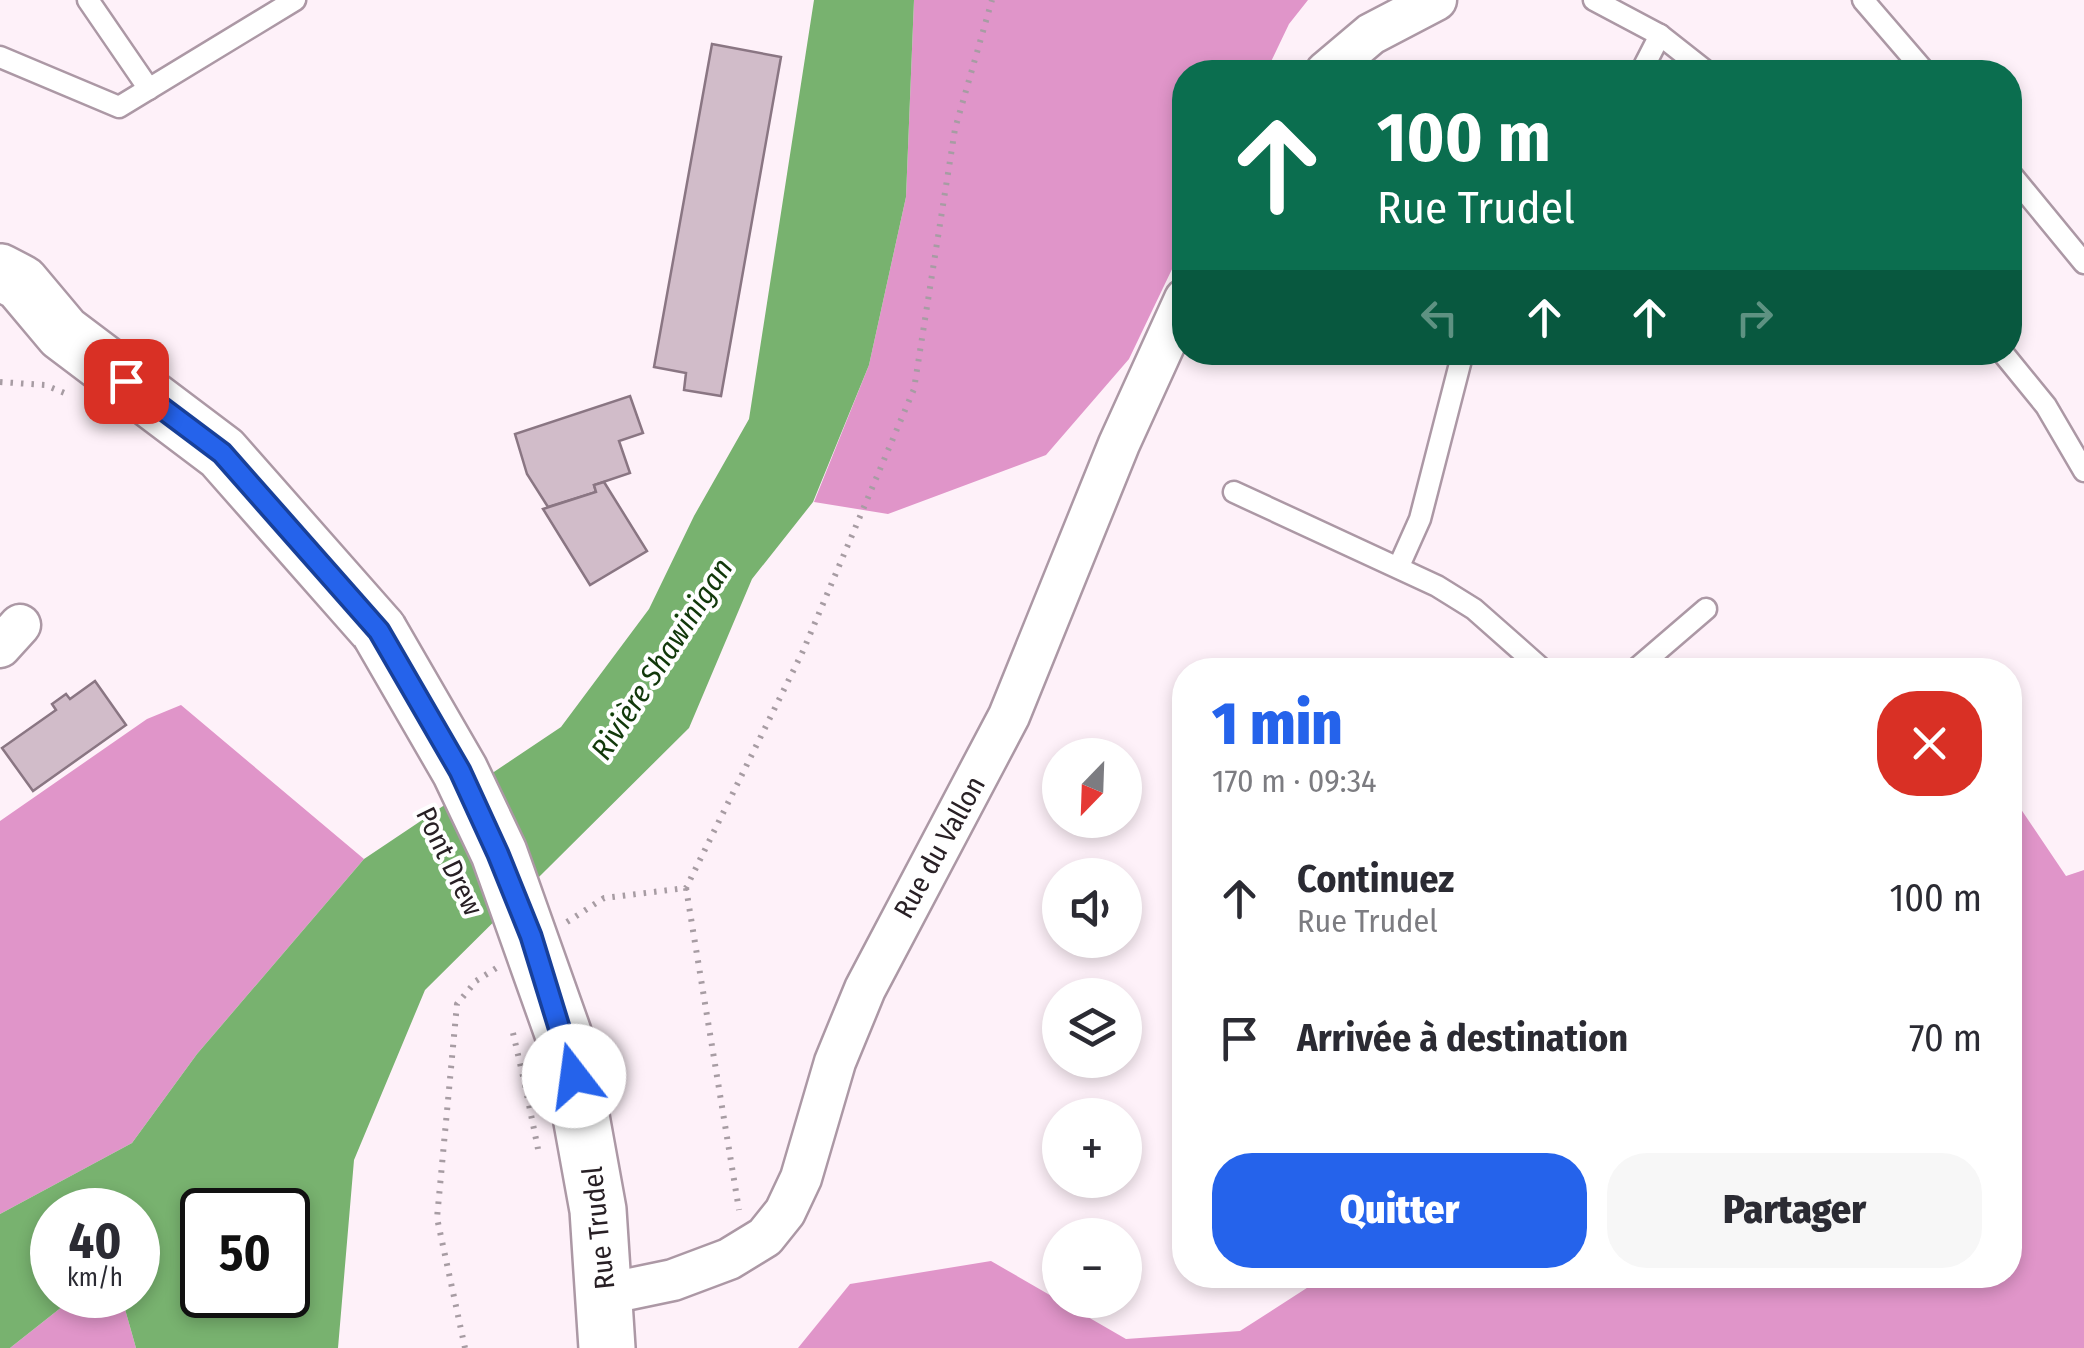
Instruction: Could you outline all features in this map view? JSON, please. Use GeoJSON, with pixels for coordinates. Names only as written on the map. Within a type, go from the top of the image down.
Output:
{"type":"FeatureCollection","features":[{"type":"Feature","properties":{"kind":"main road"},"geometry":{"type":"LineString","coordinates":[[0,272],[21,283],[62,333]]}},
{"type":"Feature","properties":{"kind":"main road"},"geometry":{"type":"LineString","coordinates":[[0,309],[62,333]]}},
{"type":"Feature","properties":{"kind":"main road","name":"Pont Drew"},"geometry":{"type":"LineString","coordinates":[[62,333],[222,453],[379,631],[460,771],[498,854],[568,1050]]}},
{"type":"Feature","properties":{"kind":"main road","name":"Rue Trudel"},"geometry":{"type":"LineString","coordinates":[[568,1050],[591,1162],[606,1294],[607,1348]]}},
{"type":"Feature","properties":{"kind":"street"},"geometry":{"type":"LineString","coordinates":[[1341,60],[1381,27],[1436,0]]}},
{"type":"Feature","properties":{"kind":"street","name":"Rue du Vallon"},"geometry":{"type":"LineString","coordinates":[[606,1294],[689,1275],[746,1251],[775,1226],[793,1198],[823,1095],[866,989],[1008,716],[1119,444],[1172,328]]}},
{"type":"Feature","properties":{"kind":"lane"},"geometry":{"type":"LineString","coordinates":[[88,0],[149,89]]}},
{"type":"Feature","properties":{"kind":"lane"},"geometry":{"type":"LineString","coordinates":[[0,57],[119,107],[295,0]]}},
{"type":"Feature","properties":{"kind":"lane"},"geometry":{"type":"LineString","coordinates":[[1594,0],[1660,35],[1692,60]]}},
{"type":"Feature","properties":{"kind":"lane"},"geometry":{"type":"LineString","coordinates":[[1863,0],[1915,60]]}},
{"type":"Feature","properties":{"kind":"lane"},"geometry":{"type":"LineString","coordinates":[[1647,60],[1660,35]]}},
{"type":"Feature","properties":{"kind":"lane"},"geometry":{"type":"LineString","coordinates":[[2022,188],[2084,263]]}},
{"type":"Feature","properties":{"kind":"lane"},"geometry":{"type":"LineString","coordinates":[[1400,566],[1420,519],[1461,365]]}},
{"type":"Feature","properties":{"kind":"lane"},"geometry":{"type":"LineString","coordinates":[[2012,365],[2061,428],[2084,471]]}},
{"type":"Feature","properties":{"kind":"lane"},"geometry":{"type":"LineString","coordinates":[[1234,492],[1400,566],[1474,610],[1529,658]]}},
{"type":"Feature","properties":{"kind":"lane"},"geometry":{"type":"LineString","coordinates":[[1649,658],[1706,609]]}},
{"type":"Feature","properties":{"kind":"path"},"geometry":{"type":"LineString","coordinates":[[746,1251],[686,888],[803,651],[914,389],[955,128],[992,0]]}},
{"type":"Feature","properties":{"kind":"path"},"geometry":{"type":"LineString","coordinates":[[0,382],[45,385],[83,400]]}},
{"type":"Feature","properties":{"kind":"path"},"geometry":{"type":"LineString","coordinates":[[556,929],[604,898],[686,888]]}},
{"type":"Feature","properties":{"kind":"path","name":"Pont Drew"},"geometry":{"type":"LineString","coordinates":[[491,950],[502,983]]}},
{"type":"Feature","properties":{"kind":"path"},"geometry":{"type":"LineString","coordinates":[[465,1348],[436,1218],[457,1004],[476,981],[508,960]]}},
{"type":"Feature","properties":{"kind":"path","name":"Rue Trudel"},"geometry":{"type":"LineString","coordinates":[[509,1017],[541,1161]]}},
{"type":"Feature","properties":{"kind":"shaded area"},"geometry":{"type":"Polygon","coordinates":[[[914,0],[1308,0],[1289,24],[1272,60],[1172,60],[1172,269],[1129,359],[1046,455],[888,514],[814,502],[869,365],[906,197],[914,0]]]}},
{"type":"Feature","properties":{"kind":"shaded area"},"geometry":{"type":"Polygon","coordinates":[[[181,705],[364,859],[197,1054],[132,1143],[48,1188],[30,1188],[30,1198],[0,1214],[0,821],[147,719],[181,705]]]}},
{"type":"Feature","properties":{"kind":"shaded area"},"geometry":{"type":"Polygon","coordinates":[[[2022,811],[2066,876],[2084,870],[2084,1348],[798,1348],[850,1284],[991,1261],[1042,1290],[1042,1318],[1090,1318],[1126,1339],[1240,1331],[1307,1288],[2022,1288],[2022,811]]]}},
{"type":"Feature","properties":{"kind":"shaded area"},"geometry":{"type":"Polygon","coordinates":[[[48,1318],[128,1318],[136,1348],[10,1348],[48,1318]]]}},
{"type":"Feature","properties":{"kind":"water","name":"Rivière Shawinigan"},"geometry":{"type":"Polygon","coordinates":[[[814,0],[914,0],[906,197],[869,365],[813,502],[752,579],[689,728],[425,990],[354,1160],[338,1348],[136,1348],[128,1318],[160,1318],[160,1188],[48,1188],[132,1143],[197,1054],[364,859],[561,727],[649,609],[694,516],[749,419],[814,0]]]}},
{"type":"Feature","properties":{"kind":"water"},"geometry":{"type":"Polygon","coordinates":[[[30,1198],[30,1318],[48,1318],[10,1348],[0,1348],[0,1214],[30,1198]]]}},
{"type":"Feature","properties":{"kind":"building"},"geometry":{"type":"Polygon","coordinates":[[[712,44],[781,57],[721,396],[684,390],[686,373],[654,367],[712,44]]]}},
{"type":"Feature","properties":{"kind":"building"},"geometry":{"type":"Polygon","coordinates":[[[630,396],[643,433],[619,441],[630,473],[594,485],[596,492],[548,507],[527,474],[515,434],[630,396]]]}},
{"type":"Feature","properties":{"kind":"building"},"geometry":{"type":"Polygon","coordinates":[[[604,482],[647,551],[590,585],[543,509],[596,492],[594,485],[604,482]]]}},
{"type":"Feature","properties":{"kind":"building"},"geometry":{"type":"Polygon","coordinates":[[[95,681],[126,725],[33,791],[2,748],[56,710],[52,704],[66,694],[70,699],[95,681]]]}},
{"type":"Feature","properties":{"kind":"route"},"geometry":{"type":"LineString","coordinates":[[126,381],[222,453],[379,631],[460,771],[498,854],[531,936],[574,1076]]}}]}
